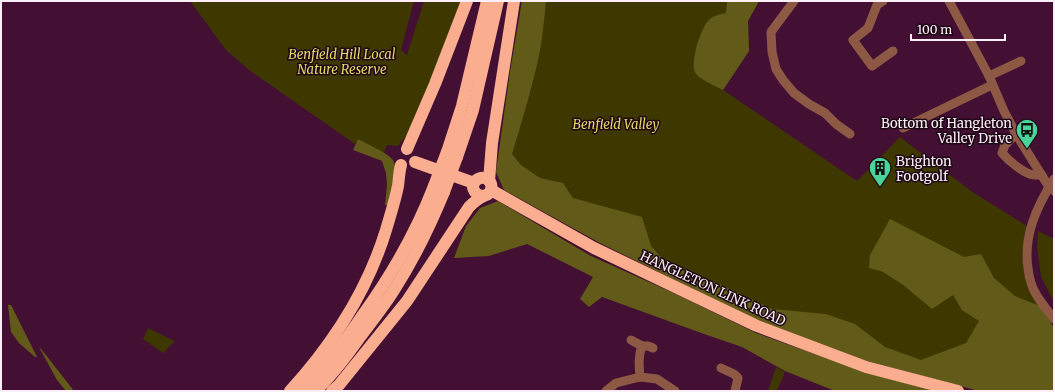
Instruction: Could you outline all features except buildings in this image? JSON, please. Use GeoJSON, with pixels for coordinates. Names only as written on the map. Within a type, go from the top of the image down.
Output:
{"type":"FeatureCollection","features":[{"type":"Feature","properties":{"kind":"highway"},"geometry":{"type":"LineString","coordinates":[[407,149],[435,84],[467,1]]}},
{"type":"Feature","properties":{"kind":"highway"},"geometry":{"type":"LineString","coordinates":[[452,154],[487,1]]}},
{"type":"Feature","properties":{"kind":"highway"},"geometry":{"type":"LineString","coordinates":[[315,391],[346,356],[394,290],[416,252],[435,214],[439,189],[452,154],[473,110],[498,1]]}},
{"type":"Feature","properties":{"kind":"highway"},"geometry":{"type":"LineString","coordinates":[[332,391],[339,385],[407,300],[466,211],[488,189],[492,143],[514,1]]}},
{"type":"Feature","properties":{"kind":"highway"},"geometry":{"type":"LineString","coordinates":[[407,149],[414,153],[415,156],[415,162],[409,167],[401,165],[398,161],[398,156],[401,151],[407,149]]}},
{"type":"Feature","properties":{"kind":"highway"},"geometry":{"type":"LineString","coordinates":[[415,162],[474,183],[473,188],[478,195],[488,189]]}},
{"type":"Feature","properties":{"kind":"highway"},"geometry":{"type":"LineString","coordinates":[[290,391],[304,376],[334,337],[365,285],[386,231],[397,190],[401,165]]}},
{"type":"Feature","properties":{"kind":"highway"},"geometry":{"type":"LineString","coordinates":[[300,391],[312,380],[344,343],[381,290],[402,255],[427,204],[439,189]]}},
{"type":"Feature","properties":{"kind":"highway","name":"HANGLETON LINK ROAD"},"geometry":{"type":"LineString","coordinates":[[488,189],[594,248],[757,326],[866,367],[958,391]]}},
{"type":"Feature","properties":{"kind":"street"},"geometry":{"type":"LineString","coordinates":[[794,1],[771,32],[772,52],[776,69],[794,93],[825,113],[836,124],[850,134]]}},
{"type":"Feature","properties":{"kind":"street"},"geometry":{"type":"LineString","coordinates":[[884,1],[877,5],[868,28],[854,40],[872,66],[892,51]]}},
{"type":"Feature","properties":{"kind":"street"},"geometry":{"type":"LineString","coordinates":[[949,1],[989,76],[1016,134],[1042,174],[1052,186],[1035,214],[1028,235],[1026,256],[1029,277],[1036,294],[1054,319]]}},
{"type":"Feature","properties":{"kind":"street"},"geometry":{"type":"LineString","coordinates":[[989,76],[1021,61]]}},
{"type":"Feature","properties":{"kind":"street"},"geometry":{"type":"LineString","coordinates":[[903,128],[992,85]]}},
{"type":"Feature","properties":{"kind":"street"},"geometry":{"type":"LineString","coordinates":[[1016,134],[1005,145],[1002,153],[1008,160],[1029,174],[1042,174]]}},
{"type":"Feature","properties":{"kind":"street"},"geometry":{"type":"LineString","coordinates":[[631,340],[642,346],[652,348]]}},
{"type":"Feature","properties":{"kind":"street"},"geometry":{"type":"LineString","coordinates":[[640,377],[639,368],[642,346]]}},
{"type":"Feature","properties":{"kind":"street"},"geometry":{"type":"LineString","coordinates":[[721,368],[743,378],[735,391]]}},
{"type":"Feature","properties":{"kind":"street"},"geometry":{"type":"LineString","coordinates":[[606,391],[616,383],[640,377],[657,379],[675,391]]}},
{"type":"Feature","properties":{"kind":"green space","name":"Benfield Hill Local Nature Reserve"},"geometry":{"type":"Polygon","coordinates":[[[190,1],[414,1],[401,50],[407,55],[424,1],[464,1],[409,132],[398,146],[387,145],[384,153],[358,139],[355,144],[249,70],[226,50],[190,1]]]}},
{"type":"Feature","properties":{"kind":"green space","name":"Benfield Valley"},"geometry":{"type":"Polygon","coordinates":[[[522,1],[759,1],[748,21],[749,51],[723,90],[857,181],[900,137],[971,191],[1027,226],[1024,237],[1022,257],[1025,270],[1040,306],[1054,328],[1054,391],[979,391],[598,242],[496,172],[522,1]]]}},
{"type":"Feature","properties":{"kind":"green space"},"geometry":{"type":"Polygon","coordinates":[[[1038,231],[1054,239],[1054,302],[1041,277],[1037,247],[1038,231]]]}},
{"type":"Feature","properties":{"kind":"green space"},"geometry":{"type":"Polygon","coordinates":[[[148,328],[175,341],[163,353],[143,339],[148,328]]]}},
{"type":"Feature","properties":{"kind":"green space"},"geometry":{"type":"Polygon","coordinates":[[[776,367],[785,372],[777,391],[768,391],[776,367]]]}},
{"type":"Feature","properties":{"kind":"shaded area"},"geometry":{"type":"Polygon","coordinates":[[[522,1],[546,1],[542,41],[537,65],[512,154],[521,165],[540,178],[563,183],[573,198],[642,217],[651,246],[667,264],[722,285],[772,309],[826,314],[855,324],[885,347],[921,360],[966,343],[979,321],[962,310],[953,295],[932,309],[902,284],[881,271],[869,268],[870,255],[890,219],[964,257],[981,254],[994,278],[1015,296],[1040,306],[1054,328],[1054,391],[979,391],[863,360],[754,319],[598,242],[504,190],[496,172],[522,1]]]}},
{"type":"Feature","properties":{"kind":"shaded area"},"geometry":{"type":"Polygon","coordinates":[[[727,1],[759,1],[748,21],[749,51],[723,90],[703,80],[697,75],[695,72],[694,61],[697,45],[706,24],[712,17],[726,13],[727,1]]]}},
{"type":"Feature","properties":{"kind":"shaded area"},"geometry":{"type":"Polygon","coordinates":[[[358,139],[382,151],[393,160],[395,164],[391,206],[385,205],[387,185],[386,173],[382,161],[353,150],[358,139]]]}},
{"type":"Feature","properties":{"kind":"shaded area"},"geometry":{"type":"Polygon","coordinates":[[[498,201],[591,256],[678,295],[756,333],[857,369],[945,391],[835,391],[785,371],[742,347],[602,297],[589,307],[580,299],[593,277],[527,244],[489,256],[454,258],[466,226],[480,208],[498,201]]]}},
{"type":"Feature","properties":{"kind":"shaded area"},"geometry":{"type":"Polygon","coordinates":[[[8,305],[11,305],[37,357],[35,357],[19,343],[11,332],[8,305]]]}},
{"type":"Feature","properties":{"kind":"shaded area"},"geometry":{"type":"Polygon","coordinates":[[[39,347],[74,391],[66,391],[57,380],[39,347]]]}},
{"type":"Feature","properties":{"kind":"place","name":"Bottom of Hangleton Valley Drive"},"geometry":{"type":"Point","coordinates":[1027,150]}},
{"type":"Feature","properties":{"kind":"place","name":"Brighton Footgolf"},"geometry":{"type":"Point","coordinates":[880,188]}}]}
